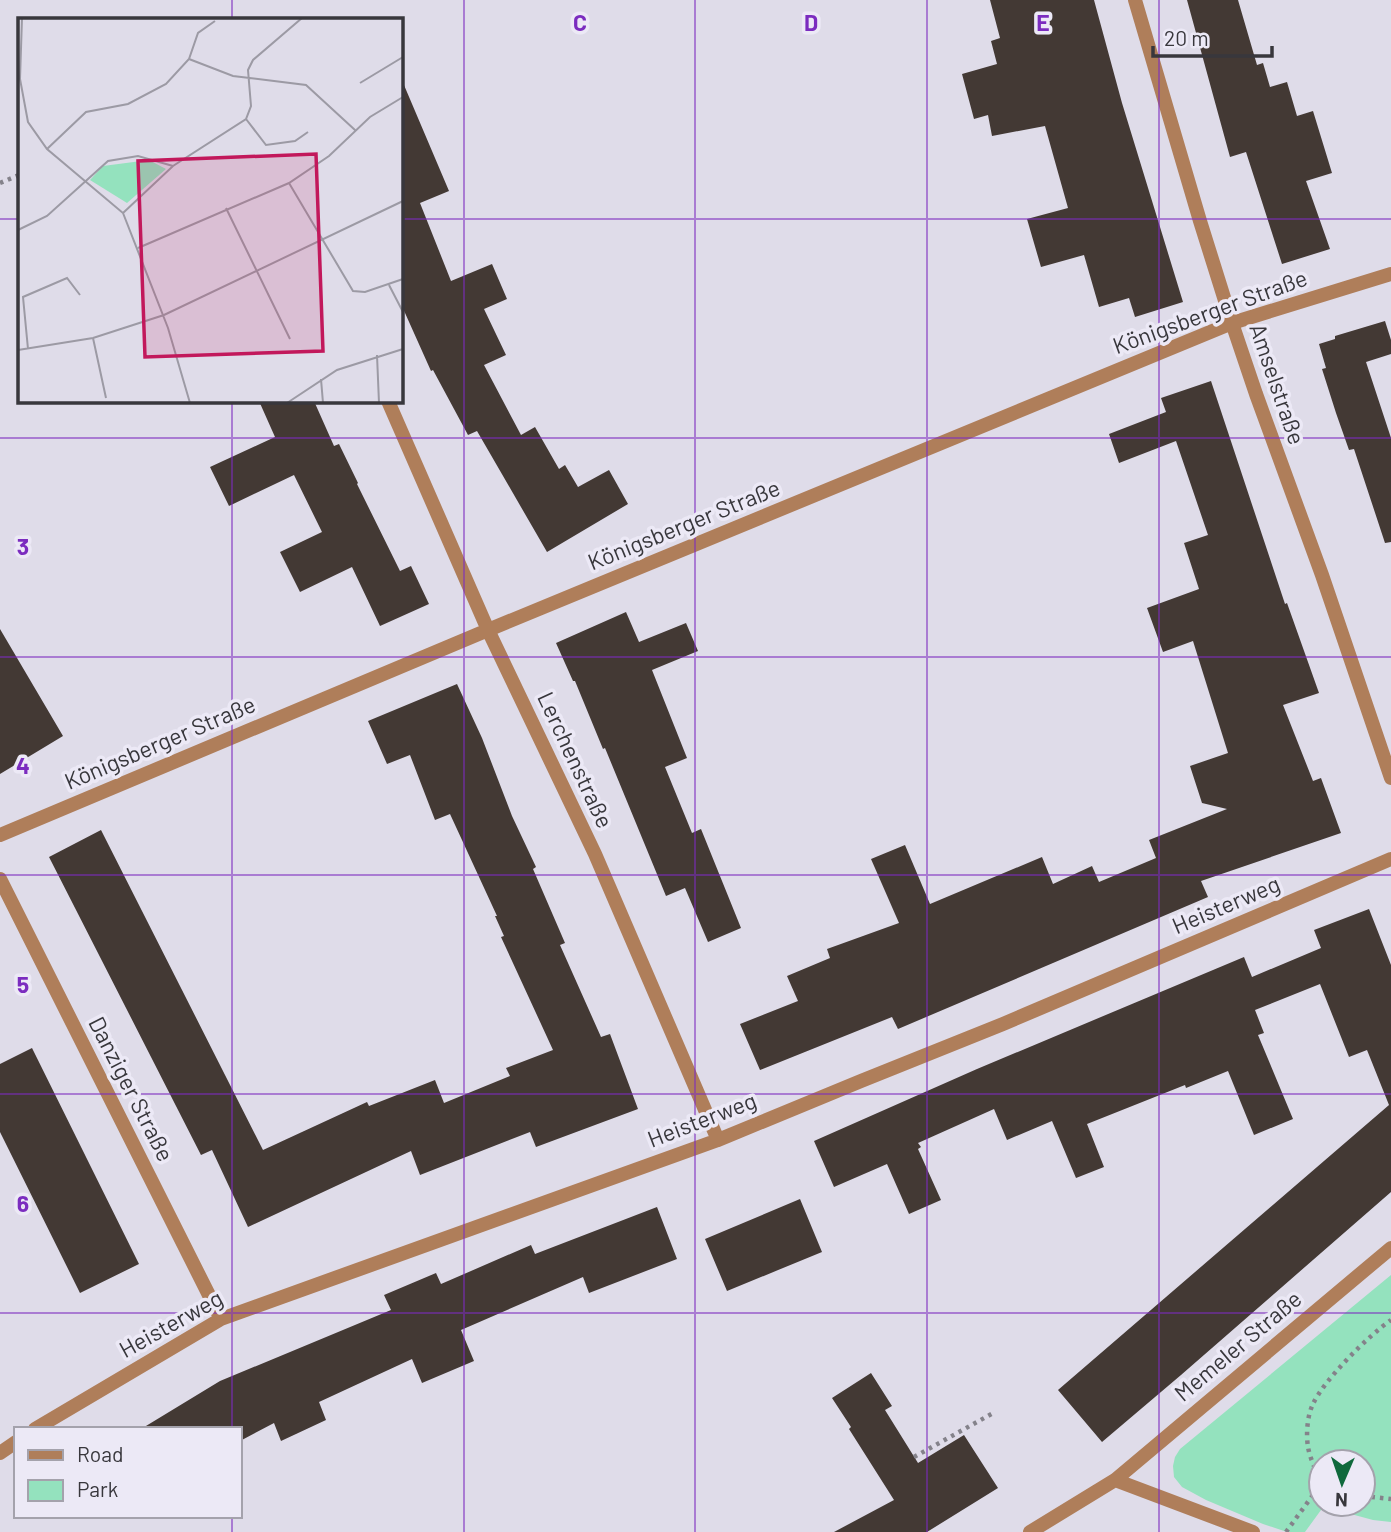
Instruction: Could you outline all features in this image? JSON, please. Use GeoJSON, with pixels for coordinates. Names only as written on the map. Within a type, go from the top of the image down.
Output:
{"type":"FeatureCollection","features":[{"type":"Feature","properties":{"kind":"street","name":"Amselstraße"},"geometry":{"type":"LineString","coordinates":[[1135,0],[1232,323],[1391,778]]}},
{"type":"Feature","properties":{"kind":"street","name":"Königsberger Straße"},"geometry":{"type":"LineString","coordinates":[[0,835],[1232,323],[1391,274]]}},
{"type":"Feature","properties":{"kind":"street","name":"Lerchenstraße"},"geometry":{"type":"LineString","coordinates":[[387,402],[488,630],[595,854],[718,1140]]}},
{"type":"Feature","properties":{"kind":"street","name":"Heisterweg"},"geometry":{"type":"LineString","coordinates":[[38,1427],[221,1318],[718,1140],[1016,1019],[1391,859]]}},
{"type":"Feature","properties":{"kind":"street","name":"Danziger Straße"},"geometry":{"type":"LineString","coordinates":[[0,879],[221,1318]]}},
{"type":"Feature","properties":{"kind":"street","name":"Memeler Straße"},"geometry":{"type":"LineString","coordinates":[[1030,1532],[1115,1480],[1391,1248]]}},
{"type":"Feature","properties":{"kind":"street"},"geometry":{"type":"LineString","coordinates":[[1115,1480],[1253,1532]]}},
{"type":"Feature","properties":{"kind":"path"},"geometry":{"type":"LineString","coordinates":[[0,183],[18,175]]}},
{"type":"Feature","properties":{"kind":"path"},"geometry":{"type":"LineString","coordinates":[[1308,1448],[1312,1405],[1326,1384],[1391,1320]]}},
{"type":"Feature","properties":{"kind":"path"},"geometry":{"type":"LineString","coordinates":[[914,1457],[995,1412]]}},
{"type":"Feature","properties":{"kind":"path"},"geometry":{"type":"LineString","coordinates":[[1286,1532],[1307,1503]]}},
{"type":"Feature","properties":{"kind":"green space"},"geometry":{"type":"Polygon","coordinates":[[[1391,1275],[1391,1522],[1366,1518],[1377,1518],[1377,1448],[1307,1448],[1307,1518],[1315,1518],[1305,1532],[1287,1532],[1263,1524],[1182,1487],[1174,1477],[1175,1457],[1180,1449],[1391,1275]]]}},
{"type":"Feature","properties":{"kind":"building"},"geometry":{"type":"Polygon","coordinates":[[[990,0],[1094,0],[1122,103],[1183,302],[1135,317],[1129,298],[1099,307],[1084,255],[1041,267],[1027,219],[1068,208],[1045,126],[992,136],[988,115],[974,119],[962,74],[997,64],[991,41],[1000,38],[990,0]]]}},
{"type":"Feature","properties":{"kind":"building"},"geometry":{"type":"Polygon","coordinates":[[[1187,0],[1238,0],[1257,65],[1263,63],[1270,87],[1287,82],[1297,116],[1313,111],[1332,173],[1306,181],[1330,249],[1282,264],[1246,152],[1230,157],[1187,0]]]}},
{"type":"Feature","properties":{"kind":"building"},"geometry":{"type":"Polygon","coordinates":[[[402,80],[449,191],[420,203],[451,281],[492,264],[507,299],[484,309],[506,355],[484,365],[521,435],[535,427],[559,469],[565,465],[578,487],[609,470],[628,504],[547,552],[477,431],[468,435],[433,370],[431,371],[402,306],[402,80]]]}},
{"type":"Feature","properties":{"kind":"building"},"geometry":{"type":"Polygon","coordinates":[[[1385,321],[1391,340],[1391,354],[1366,362],[1391,438],[1391,542],[1385,543],[1354,449],[1349,450],[1336,413],[1322,369],[1326,368],[1319,344],[1335,339],[1335,336],[1385,321]]]}},
{"type":"Feature","properties":{"kind":"building"},"geometry":{"type":"Polygon","coordinates":[[[1211,381],[1285,604],[1287,603],[1319,693],[1283,705],[1313,781],[1321,778],[1341,833],[1201,881],[1208,897],[898,1029],[892,1017],[760,1070],[740,1024],[798,1001],[787,976],[830,958],[827,949],[899,923],[871,859],[905,845],[930,904],[1042,857],[1053,884],[1092,866],[1099,882],[1156,858],[1149,840],[1227,809],[1202,803],[1190,766],[1228,753],[1193,641],[1163,652],[1147,608],[1199,589],[1184,543],[1208,535],[1176,441],[1119,463],[1109,434],[1166,412],[1161,398],[1211,381]]]}},
{"type":"Feature","properties":{"kind":"building"},"geometry":{"type":"Polygon","coordinates":[[[259,402],[314,402],[334,446],[339,444],[400,571],[411,566],[429,604],[380,626],[352,567],[300,592],[280,552],[322,532],[294,475],[229,506],[210,467],[275,437],[259,402]]]}},
{"type":"Feature","properties":{"kind":"building"},"geometry":{"type":"Polygon","coordinates":[[[626,612],[639,642],[686,623],[698,651],[652,670],[687,758],[665,767],[692,833],[701,829],[741,928],[708,942],[685,888],[666,896],[605,748],[603,749],[556,643],[626,612]]]}},
{"type":"Feature","properties":{"kind":"building"},"geometry":{"type":"Polygon","coordinates":[[[0,629],[63,736],[0,774],[0,629]]]}},
{"type":"Feature","properties":{"kind":"building"},"geometry":{"type":"Polygon","coordinates":[[[457,684],[536,867],[533,869],[565,943],[560,945],[601,1037],[610,1034],[638,1109],[536,1147],[530,1132],[420,1175],[411,1151],[248,1227],[212,1150],[201,1155],[49,857],[101,830],[263,1150],[367,1102],[369,1106],[435,1080],[444,1103],[510,1076],[506,1068],[553,1050],[501,937],[504,936],[497,916],[450,814],[435,820],[410,755],[387,764],[368,721],[457,684]]]}},
{"type":"Feature","properties":{"kind":"building"},"geometry":{"type":"Polygon","coordinates":[[[1369,909],[1391,965],[1391,1192],[1102,1442],[1058,1390],[1389,1105],[1367,1050],[1349,1057],[1320,984],[1255,1010],[1264,1033],[1258,1035],[1293,1119],[1254,1135],[1228,1071],[1087,1124],[1104,1167],[1076,1178],[1052,1121],[1007,1140],[994,1109],[918,1143],[921,1147],[918,1149],[941,1200],[909,1214],[887,1164],[834,1187],[814,1141],[1244,957],[1252,977],[1321,948],[1314,930],[1369,909]]]}},
{"type":"Feature","properties":{"kind":"building"},"geometry":{"type":"Polygon","coordinates":[[[32,1048],[139,1264],[80,1293],[0,1132],[0,1064],[32,1048]]]}},
{"type":"Feature","properties":{"kind":"building"},"geometry":{"type":"Polygon","coordinates":[[[800,1199],[822,1252],[727,1291],[705,1239],[800,1199]]]}},
{"type":"Feature","properties":{"kind":"building"},"geometry":{"type":"Polygon","coordinates":[[[657,1207],[677,1259],[589,1293],[583,1277],[461,1330],[474,1361],[422,1383],[412,1359],[319,1402],[326,1420],[281,1441],[274,1423],[242,1440],[242,1427],[144,1427],[220,1381],[391,1310],[384,1295],[436,1273],[441,1284],[531,1245],[535,1254],[657,1207]]]}},
{"type":"Feature","properties":{"kind":"building"},"geometry":{"type":"Polygon","coordinates":[[[871,1373],[892,1406],[885,1410],[918,1463],[964,1435],[998,1488],[927,1532],[834,1532],[894,1500],[832,1398],[871,1373]]]}}]}
